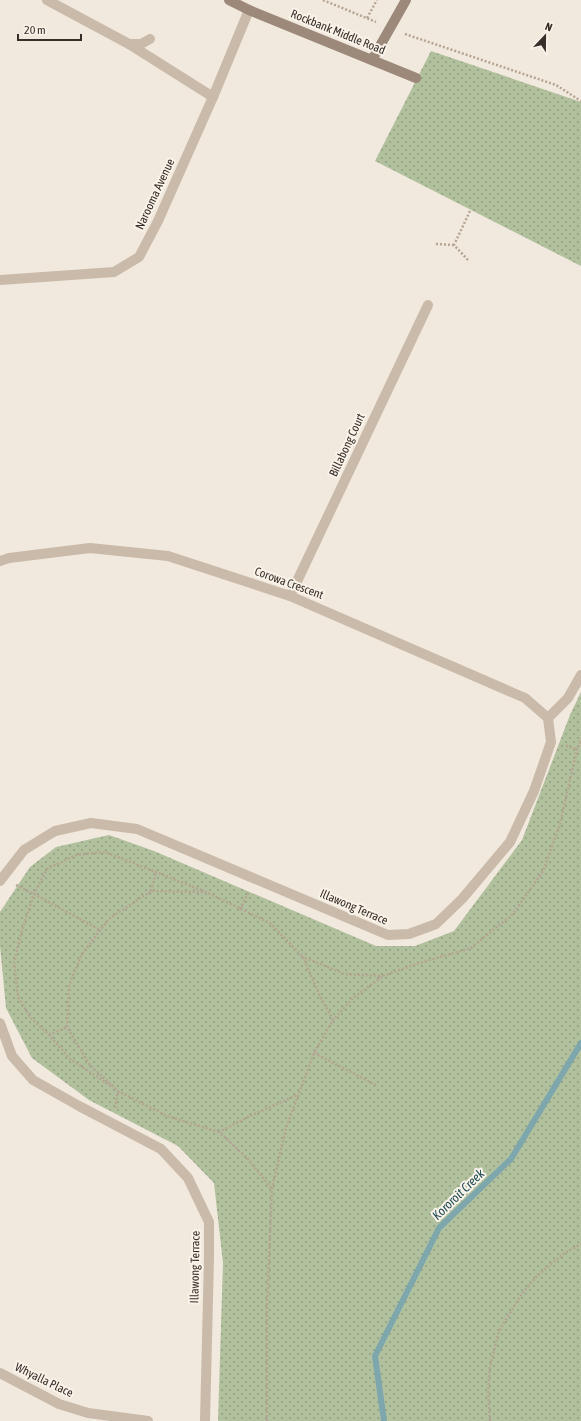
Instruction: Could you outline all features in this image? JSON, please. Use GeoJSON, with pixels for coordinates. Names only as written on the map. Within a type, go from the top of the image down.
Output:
{"type":"FeatureCollection","features":[{"type":"Feature","properties":{"kind":"street"},"geometry":{"type":"LineString","coordinates":[[47,0],[129,44],[213,97]]}},
{"type":"Feature","properties":{"kind":"street","name":"Rockbank Middle Road"},"geometry":{"type":"LineString","coordinates":[[229,0],[249,10],[416,78]]}},
{"type":"Feature","properties":{"kind":"street"},"geometry":{"type":"LineString","coordinates":[[372,60],[406,0]]}},
{"type":"Feature","properties":{"kind":"street","name":"Narooma Avenue"},"geometry":{"type":"LineString","coordinates":[[0,280],[114,272],[139,257],[158,221],[213,97],[249,10]]}},
{"type":"Feature","properties":{"kind":"street"},"geometry":{"type":"LineString","coordinates":[[129,44],[141,44],[150,39]]}},
{"type":"Feature","properties":{"kind":"street","name":"Billabong Court"},"geometry":{"type":"LineString","coordinates":[[290,596],[428,305]]}},
{"type":"Feature","properties":{"kind":"street","name":"Corowa Crescent"},"geometry":{"type":"LineString","coordinates":[[0,561],[9,558],[90,548],[168,556],[290,596],[525,698],[548,718]]}},
{"type":"Feature","properties":{"kind":"street"},"geometry":{"type":"LineString","coordinates":[[548,718],[568,698],[581,675]]}},
{"type":"Feature","properties":{"kind":"street","name":"Illawong Terrace"},"geometry":{"type":"LineString","coordinates":[[1,880],[24,850],[55,831],[91,823],[137,829],[388,936],[409,934],[436,924],[462,899],[510,842],[534,791],[551,742],[548,718]]}},
{"type":"Feature","properties":{"kind":"street","name":"Illawong Terrace"},"geometry":{"type":"LineString","coordinates":[[0,1023],[12,1056],[34,1080],[79,1106],[161,1149],[188,1178],[209,1222],[205,1421]]}},
{"type":"Feature","properties":{"kind":"street","name":"Whyalla Place"},"geometry":{"type":"LineString","coordinates":[[0,1373],[59,1404],[88,1413],[148,1421]]}},
{"type":"Feature","properties":{"kind":"path"},"geometry":{"type":"LineString","coordinates":[[323,0],[419,39],[556,84],[581,101]]}},
{"type":"Feature","properties":{"kind":"path"},"geometry":{"type":"LineString","coordinates":[[367,18],[377,0]]}},
{"type":"Feature","properties":{"kind":"path"},"geometry":{"type":"LineString","coordinates":[[454,245],[470,212]]}},
{"type":"Feature","properties":{"kind":"path"},"geometry":{"type":"LineString","coordinates":[[436,244],[454,245],[468,260]]}},
{"type":"Feature","properties":{"kind":"path"},"geometry":{"type":"LineString","coordinates":[[268,1421],[268,1306],[272,1188],[286,1128],[314,1053],[333,1020],[353,998],[383,976],[416,964],[471,948],[513,914],[543,871],[560,824],[577,749],[581,739]]}},
{"type":"Feature","properties":{"kind":"path"},"geometry":{"type":"LineString","coordinates":[[272,1188],[247,1158],[219,1132],[167,1116],[118,1091],[70,1059],[49,1035],[30,1018],[18,997],[14,962],[22,930],[34,894],[47,869],[76,855],[105,852],[206,892],[270,924],[303,957],[319,994],[333,1020]]}},
{"type":"Feature","properties":{"kind":"path"},"geometry":{"type":"LineString","coordinates":[[151,891],[156,872]]}},
{"type":"Feature","properties":{"kind":"path"},"geometry":{"type":"LineString","coordinates":[[1,880],[34,894],[100,930]]}},
{"type":"Feature","properties":{"kind":"path"},"geometry":{"type":"LineString","coordinates":[[118,1091],[88,1064],[67,1027],[69,985],[82,954],[108,919],[151,891],[206,892]]}},
{"type":"Feature","properties":{"kind":"path"},"geometry":{"type":"LineString","coordinates":[[303,957],[345,974],[383,976]]}},
{"type":"Feature","properties":{"kind":"path"},"geometry":{"type":"LineString","coordinates":[[49,1035],[67,1027]]}},
{"type":"Feature","properties":{"kind":"path"},"geometry":{"type":"LineString","coordinates":[[314,1053],[378,1086]]}},
{"type":"Feature","properties":{"kind":"path"},"geometry":{"type":"LineString","coordinates":[[219,1132],[252,1114],[298,1095]]}},
{"type":"Feature","properties":{"kind":"path"},"geometry":{"type":"LineString","coordinates":[[490,1421],[488,1392],[490,1367],[499,1331],[514,1306],[536,1277],[563,1254],[581,1244]]}},
{"type":"Feature","properties":{"kind":"green space"},"geometry":{"type":"Polygon","coordinates":[[[431,51],[581,102],[581,266],[375,161],[431,51]]]}},
{"type":"Feature","properties":{"kind":"green space"},"geometry":{"type":"Polygon","coordinates":[[[581,692],[581,1421],[218,1421],[223,1263],[214,1183],[178,1146],[89,1100],[32,1058],[6,1008],[0,946],[0,912],[30,867],[56,847],[109,835],[154,851],[376,946],[415,946],[454,931],[522,840],[570,715],[581,692]]]}},
{"type":"Feature","properties":{"kind":"waterway","name":"Kororoit Creek"},"geometry":{"type":"LineString","coordinates":[[384,1421],[375,1356],[439,1228],[511,1159],[581,1043]]}}]}
